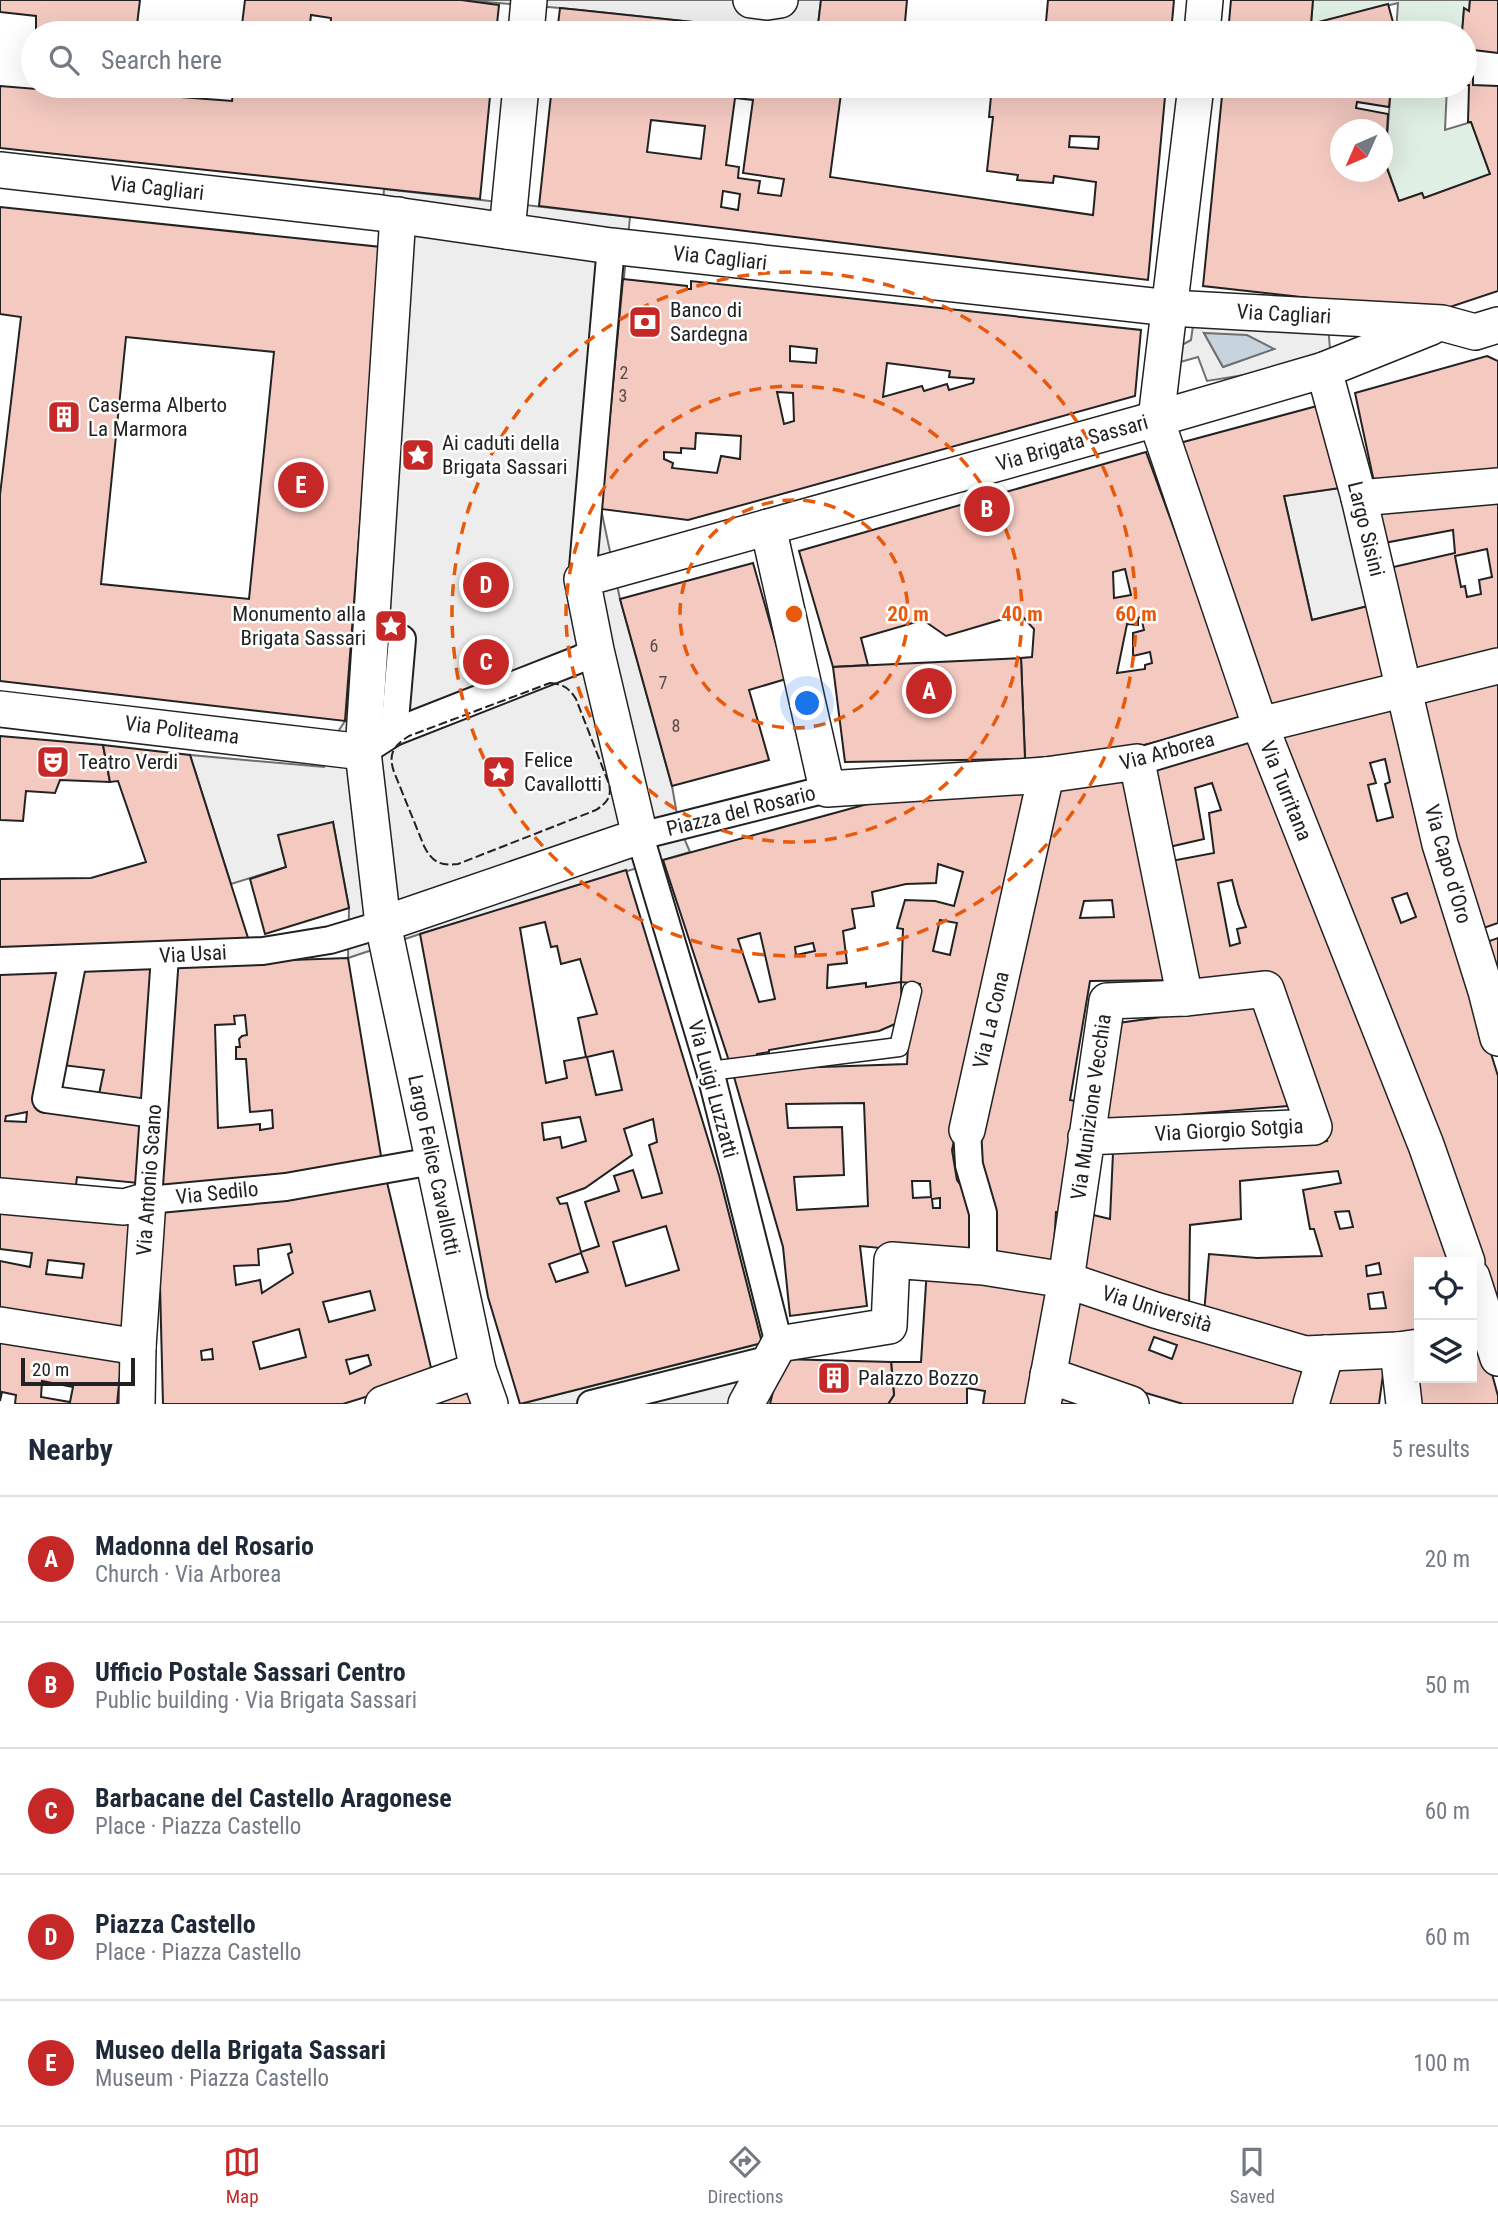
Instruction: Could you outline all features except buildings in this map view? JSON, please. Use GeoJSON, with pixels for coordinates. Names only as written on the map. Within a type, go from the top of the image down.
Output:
{"type":"FeatureCollection","features":[{"type":"Feature","properties":{"kind":"street"},"geometry":{"type":"LineString","coordinates":[[527,21],[529,0]]}},
{"type":"Feature","properties":{"kind":"street"},"geometry":{"type":"LineString","coordinates":[[751,0],[780,0]]}},
{"type":"Feature","properties":{"kind":"street"},"geometry":{"type":"LineString","coordinates":[[1203,21],[1205,0]]}},
{"type":"Feature","properties":{"kind":"street"},"geometry":{"type":"LineString","coordinates":[[507,231],[520,98]]}},
{"type":"Feature","properties":{"kind":"street","name":"Via Turritana"},"geometry":{"type":"LineString","coordinates":[[1195,98],[1156,419],[1260,725],[1426,1144],[1465,1257]]}},
{"type":"Feature","properties":{"kind":"street","name":"Via Cagliari"},"geometry":{"type":"LineString","coordinates":[[0,170],[398,215],[611,246],[1170,309],[1442,323]]}},
{"type":"Feature","properties":{"kind":"street","name":"Largo Felice Cavallotti"},"geometry":{"type":"LineString","coordinates":[[398,215],[363,752],[383,924],[478,1370],[490,1404]]}},
{"type":"Feature","properties":{"kind":"street"},"geometry":{"type":"LineString","coordinates":[[383,924],[640,836],[582,579],[611,246]]}},
{"type":"Feature","properties":{"kind":"street"},"geometry":{"type":"LineString","coordinates":[[1442,323],[1490,333]]}},
{"type":"Feature","properties":{"kind":"street","name":"Via Brigata Sassari"},"geometry":{"type":"LineString","coordinates":[[582,579],[1324,370],[1442,323]]}},
{"type":"Feature","properties":{"kind":"street","name":"Largo Sisini"},"geometry":{"type":"LineString","coordinates":[[1324,370],[1359,498],[1404,689]]}},
{"type":"Feature","properties":{"kind":"street"},"geometry":{"type":"LineString","coordinates":[[1359,498],[1498,485]]}},
{"type":"Feature","properties":{"kind":"street","name":"Piazza del Rosario"},"geometry":{"type":"LineString","coordinates":[[640,836],[827,789],[768,527]]}},
{"type":"Feature","properties":{"kind":"street"},"geometry":{"type":"LineString","coordinates":[[394,732],[402,639]]}},
{"type":"Feature","properties":{"kind":"street"},"geometry":{"type":"LineString","coordinates":[[363,752],[394,732],[558,656],[596,650]]}},
{"type":"Feature","properties":{"kind":"street","name":"Via Arborea"},"geometry":{"type":"LineString","coordinates":[[827,789],[1046,775],[1137,762],[1260,725],[1498,666]]}},
{"type":"Feature","properties":{"kind":"street","name":"Via Capo d'Oro"},"geometry":{"type":"LineString","coordinates":[[1404,689],[1440,844],[1492,990],[1498,1038]]}},
{"type":"Feature","properties":{"kind":"street","name":"Via Politeama"},"geometry":{"type":"LineString","coordinates":[[0,709],[363,752]]}},
{"type":"Feature","properties":{"kind":"street"},"geometry":{"type":"LineString","coordinates":[[1137,762],[1185,998]]}},
{"type":"Feature","properties":{"kind":"street","name":"Via La Cona"},"geometry":{"type":"LineString","coordinates":[[984,1267],[983,1213],[969,1165],[967,1130],[1046,775]]}},
{"type":"Feature","properties":{"kind":"street","name":"Via Luigi Luzzatti"},"geometry":{"type":"LineString","coordinates":[[640,836],[710,1071],[775,1351]]}},
{"type":"Feature","properties":{"kind":"street","name":"Via Usai"},"geometry":{"type":"LineString","coordinates":[[0,961],[263,951],[330,940],[383,924]]}},
{"type":"Feature","properties":{"kind":"street","name":"Via Antonio Scano"},"geometry":{"type":"LineString","coordinates":[[137,1404],[138,1347],[165,956]]}},
{"type":"Feature","properties":{"kind":"street"},"geometry":{"type":"LineString","coordinates":[[74,959],[46,1099],[154,1114]]}},
{"type":"Feature","properties":{"kind":"street","name":"Via Giorgio Sotgia"},"geometry":{"type":"LineString","coordinates":[[1086,1137],[1314,1127],[1266,989],[1185,998]]}},
{"type":"Feature","properties":{"kind":"street","name":"Via Munizione Vecchia"},"geometry":{"type":"LineString","coordinates":[[1046,1390],[1066,1280],[1107,1000],[1185,998]]}},
{"type":"Feature","properties":{"kind":"street","name":"Via Sedilo"},"geometry":{"type":"LineString","coordinates":[[0,1196],[124,1207],[148,1200],[286,1186],[433,1161]]}},
{"type":"Feature","properties":{"kind":"street","name":"Via Università"},"geometry":{"type":"LineString","coordinates":[[775,1351],[889,1326],[892,1260],[984,1267],[1066,1280],[1155,1310],[1305,1354],[1409,1349]]}},
{"type":"Feature","properties":{"kind":"street"},"geometry":{"type":"LineString","coordinates":[[1477,1294],[1490,1340]]}},
{"type":"Feature","properties":{"kind":"street"},"geometry":{"type":"LineString","coordinates":[[0,1325],[138,1347]]}},
{"type":"Feature","properties":{"kind":"street"},"geometry":{"type":"LineString","coordinates":[[1404,1404],[1409,1349]]}},
{"type":"Feature","properties":{"kind":"street"},"geometry":{"type":"LineString","coordinates":[[591,1404],[775,1351]]}},
{"type":"Feature","properties":{"kind":"street"},"geometry":{"type":"LineString","coordinates":[[746,1404],[775,1351]]}},
{"type":"Feature","properties":{"kind":"street"},"geometry":{"type":"LineString","coordinates":[[1311,1404],[1326,1353]]}},
{"type":"Feature","properties":{"kind":"street"},"geometry":{"type":"LineString","coordinates":[[383,1404],[478,1370]]}},
{"type":"Feature","properties":{"kind":"street"},"geometry":{"type":"LineString","coordinates":[[1046,1390],[1131,1404]]}},
{"type":"Feature","properties":{"kind":"lane"},"geometry":{"type":"LineString","coordinates":[[710,1071],[899,1047],[912,991]]}},
{"type":"Feature","properties":{"kind":"green space"},"geometry":{"type":"Polygon","coordinates":[[[1313,0],[1470,0],[1469,11],[1464,9],[1463,21],[1397,21],[1398,3],[1323,21],[1311,21],[1313,0]]]}},
{"type":"Feature","properties":{"kind":"green space"},"geometry":{"type":"Polygon","coordinates":[[[1390,98],[1446,98],[1445,130],[1471,122],[1490,174],[1424,198],[1422,193],[1399,201],[1392,182],[1393,119],[1388,119],[1390,98]]]}},
{"type":"Feature","properties":{"kind":"shaded area"},"geometry":{"type":"Polygon","coordinates":[[[461,0],[821,0],[818,21],[684,21],[461,0]]]}},
{"type":"Feature","properties":{"kind":"shaded area"},"geometry":{"type":"Polygon","coordinates":[[[384,189],[630,217],[601,509],[620,599],[672,786],[679,826],[690,852],[348,958],[349,908],[333,822],[286,867],[231,884],[190,755],[324,767],[328,747],[345,721],[384,189]]]}},
{"type":"Feature","properties":{"kind":"shaded area"},"geometry":{"type":"Polygon","coordinates":[[[1194,318],[1328,325],[1331,361],[1207,381],[1198,357],[1170,365],[1171,351],[1191,340],[1194,318]],[[1204,333],[1223,367],[1273,349],[1204,333]]]}},
{"type":"Feature","properties":{"kind":"shaded area"},"geometry":{"type":"Polygon","coordinates":[[[1204,333],[1247,335],[1274,349],[1223,367],[1204,333]]]}},
{"type":"Feature","properties":{"kind":"shaded area"},"geometry":{"type":"Polygon","coordinates":[[[1347,487],[1372,605],[1312,620],[1284,496],[1347,487]]]}},
{"type":"Feature","properties":{"kind":"shaded area"},"geometry":{"type":"Polygon","coordinates":[[[762,1343],[781,1359],[770,1404],[520,1404],[762,1343]]]}},
{"type":"Feature","properties":{"kind":"fence"},"geometry":{"type":"LineString","coordinates":[[550,683],[565,687],[576,699],[609,784],[608,799],[596,810],[458,864],[437,862],[424,846],[394,772],[393,751],[409,736],[550,683]]}},
{"type":"Feature","properties":{"kind":"place","name":"Banco di Sardegna"},"geometry":{"type":"Point","coordinates":[645,322]}},
{"type":"Feature","properties":{"kind":"place","name":"Caserma Alberto La Marmora"},"geometry":{"type":"Point","coordinates":[64,417]}},
{"type":"Feature","properties":{"kind":"place","name":"Ai caduti della Brigata Sassari"},"geometry":{"type":"Point","coordinates":[418,455]}},
{"type":"Feature","properties":{"kind":"place","name":"Museo della Brigata Sassari"},"geometry":{"type":"Point","coordinates":[301,485]}},
{"type":"Feature","properties":{"kind":"place","name":"Ufficio Postale Sassari Centro"},"geometry":{"type":"Point","coordinates":[987,509]}},
{"type":"Feature","properties":{"kind":"place","name":"Piazza Castello"},"geometry":{"type":"Point","coordinates":[486,585]}},
{"type":"Feature","properties":{"kind":"place","name":"Monumento alla Brigata Sassari"},"geometry":{"type":"Point","coordinates":[391,626]}},
{"type":"Feature","properties":{"kind":"place","name":"Barbacane del Castello Aragonese"},"geometry":{"type":"Point","coordinates":[486,662]}},
{"type":"Feature","properties":{"kind":"place","name":"Madonna del Rosario"},"geometry":{"type":"Point","coordinates":[929,691]}},
{"type":"Feature","properties":{"kind":"place","name":"Teatro Verdi"},"geometry":{"type":"Point","coordinates":[53,762]}},
{"type":"Feature","properties":{"kind":"place","name":"Felice Cavallotti"},"geometry":{"type":"Point","coordinates":[499,772]}},
{"type":"Feature","properties":{"kind":"place","name":"Palazzo Bozzo"},"geometry":{"type":"Point","coordinates":[834,1378]}}]}
